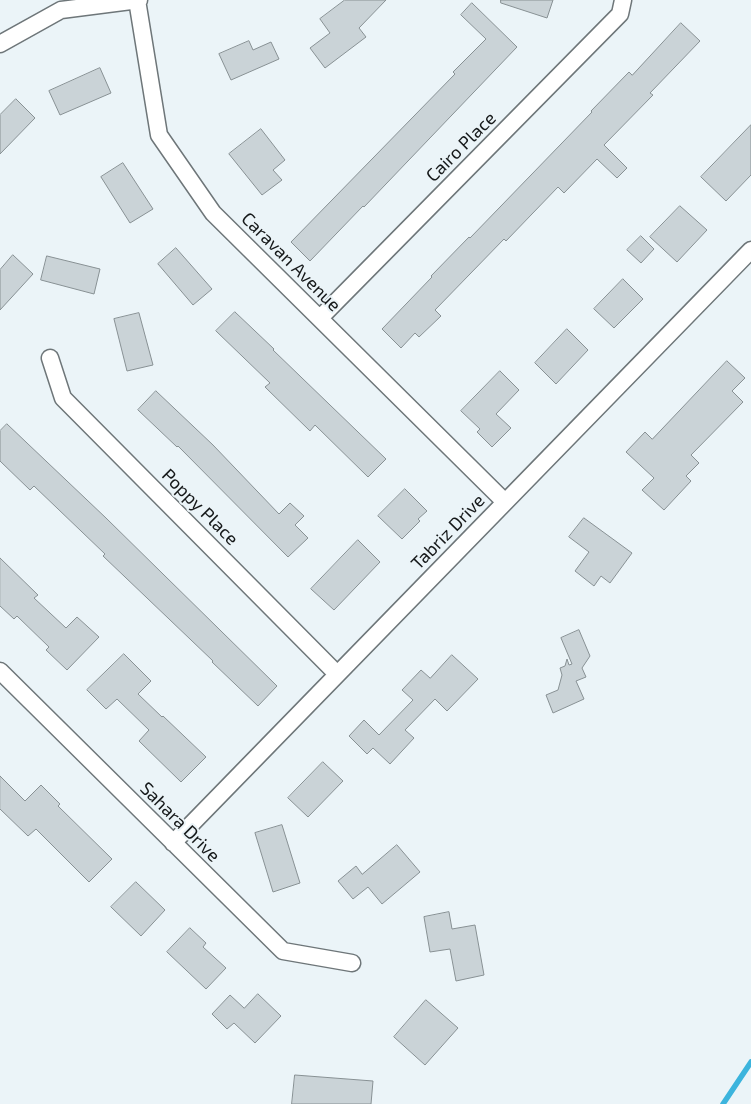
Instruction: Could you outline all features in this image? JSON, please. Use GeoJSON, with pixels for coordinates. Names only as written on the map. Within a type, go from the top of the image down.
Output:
{"type":"FeatureCollection","features":[{"type":"Feature","properties":{"kind":"street","name":"Caravan Avenue"},"geometry":{"type":"LineString","coordinates":[[138,0],[159,135],[213,212],[505,502]]}},
{"type":"Feature","properties":{"kind":"street"},"geometry":{"type":"LineString","coordinates":[[0,44],[60,10],[138,0]]}},
{"type":"Feature","properties":{"kind":"street","name":"Cairo Place"},"geometry":{"type":"LineString","coordinates":[[320,318],[620,14],[623,0]]}},
{"type":"Feature","properties":{"kind":"street","name":"Tabriz Drive"},"geometry":{"type":"LineString","coordinates":[[174,843],[751,250]]}},
{"type":"Feature","properties":{"kind":"street","name":"Poppy Place"},"geometry":{"type":"LineString","coordinates":[[50,358],[63,398],[337,674]]}},
{"type":"Feature","properties":{"kind":"street","name":"Sahara Drive"},"geometry":{"type":"LineString","coordinates":[[0,671],[283,952],[352,964]]}},
{"type":"Feature","properties":{"kind":"building"},"geometry":{"type":"Polygon","coordinates":[[[345,0],[386,0],[359,28],[366,37],[325,68],[310,48],[330,33],[320,19],[345,0]]]}},
{"type":"Feature","properties":{"kind":"building"},"geometry":{"type":"Polygon","coordinates":[[[501,0],[553,0],[547,18],[501,3],[501,0]]]}},
{"type":"Feature","properties":{"kind":"building"},"geometry":{"type":"Polygon","coordinates":[[[472,3],[517,47],[310,261],[291,242],[455,74],[453,72],[486,39],[461,15],[472,3]]]}},
{"type":"Feature","properties":{"kind":"building"},"geometry":{"type":"Polygon","coordinates":[[[681,23],[700,41],[650,93],[653,95],[604,145],[627,168],[617,178],[597,159],[564,193],[558,187],[435,310],[441,316],[419,337],[415,333],[401,348],[382,329],[629,72],[632,75],[681,23]]]}},
{"type":"Feature","properties":{"kind":"building"},"geometry":{"type":"Polygon","coordinates":[[[249,41],[253,50],[271,42],[279,59],[231,80],[219,54],[249,41]]]}},
{"type":"Feature","properties":{"kind":"building"},"geometry":{"type":"Polygon","coordinates":[[[100,68],[111,93],[60,115],[49,91],[100,68]]]}},
{"type":"Feature","properties":{"kind":"building"},"geometry":{"type":"Polygon","coordinates":[[[16,99],[35,118],[0,154],[0,115],[16,99]]]}},
{"type":"Feature","properties":{"kind":"building"},"geometry":{"type":"Polygon","coordinates":[[[751,125],[751,175],[726,201],[701,177],[751,125]]]}},
{"type":"Feature","properties":{"kind":"building"},"geometry":{"type":"Polygon","coordinates":[[[261,129],[285,160],[273,170],[282,180],[262,195],[229,154],[261,129]]]}},
{"type":"Feature","properties":{"kind":"building"},"geometry":{"type":"Polygon","coordinates":[[[123,163],[153,209],[130,223],[101,177],[123,163]]]}},
{"type":"Feature","properties":{"kind":"building"},"geometry":{"type":"Polygon","coordinates":[[[680,206],[707,230],[677,262],[650,237],[680,206]]]}},
{"type":"Feature","properties":{"kind":"building"},"geometry":{"type":"Polygon","coordinates":[[[641,236],[654,249],[641,263],[627,250],[641,236]]]}},
{"type":"Feature","properties":{"kind":"building"},"geometry":{"type":"Polygon","coordinates":[[[176,248],[212,289],[193,305],[158,264],[176,248]]]}},
{"type":"Feature","properties":{"kind":"building"},"geometry":{"type":"Polygon","coordinates":[[[13,255],[33,274],[0,310],[0,270],[13,255]]]}},
{"type":"Feature","properties":{"kind":"building"},"geometry":{"type":"Polygon","coordinates":[[[47,256],[100,269],[94,294],[41,280],[47,256]]]}},
{"type":"Feature","properties":{"kind":"building"},"geometry":{"type":"Polygon","coordinates":[[[623,279],[643,299],[614,328],[594,309],[623,279]]]}},
{"type":"Feature","properties":{"kind":"building"},"geometry":{"type":"Polygon","coordinates":[[[235,312],[386,459],[368,477],[315,425],[310,431],[265,387],[270,383],[216,331],[235,312]]]}},
{"type":"Feature","properties":{"kind":"building"},"geometry":{"type":"Polygon","coordinates":[[[139,313],[153,365],[127,371],[114,319],[139,313]]]}},
{"type":"Feature","properties":{"kind":"building"},"geometry":{"type":"Polygon","coordinates":[[[567,329],[588,350],[556,384],[535,363],[567,329]]]}},
{"type":"Feature","properties":{"kind":"building"},"geometry":{"type":"Polygon","coordinates":[[[727,361],[745,378],[732,391],[743,402],[691,455],[699,463],[686,476],[691,481],[664,510],[642,490],[654,478],[626,452],[645,432],[652,439],[727,361]]]}},
{"type":"Feature","properties":{"kind":"building"},"geometry":{"type":"Polygon","coordinates":[[[500,371],[519,390],[496,414],[511,428],[492,447],[477,432],[480,429],[461,411],[500,371]]]}},
{"type":"Feature","properties":{"kind":"building"},"geometry":{"type":"Polygon","coordinates":[[[156,391],[213,445],[279,514],[290,503],[304,516],[295,525],[308,538],[288,557],[178,446],[138,410],[156,391]]]}},
{"type":"Feature","properties":{"kind":"building"},"geometry":{"type":"Polygon","coordinates":[[[7,424],[277,686],[258,706],[103,556],[105,554],[34,486],[30,490],[0,461],[0,431],[7,424]]]}},
{"type":"Feature","properties":{"kind":"building"},"geometry":{"type":"Polygon","coordinates":[[[405,489],[427,511],[402,539],[378,516],[405,489]]]}},
{"type":"Feature","properties":{"kind":"building"},"geometry":{"type":"Polygon","coordinates":[[[584,518],[632,553],[610,583],[601,576],[594,586],[575,571],[589,552],[569,537],[584,518]]]}},
{"type":"Feature","properties":{"kind":"building"},"geometry":{"type":"Polygon","coordinates":[[[358,540],[380,562],[334,610],[311,589],[358,540]]]}},
{"type":"Feature","properties":{"kind":"building"},"geometry":{"type":"Polygon","coordinates":[[[0,558],[38,595],[34,598],[66,628],[77,617],[99,637],[67,670],[46,650],[49,647],[17,616],[14,619],[0,606],[0,558]]]}},
{"type":"Feature","properties":{"kind":"building"},"geometry":{"type":"Polygon","coordinates":[[[579,630],[590,656],[582,668],[586,677],[576,681],[584,699],[553,713],[546,695],[558,690],[562,675],[560,668],[565,666],[567,659],[569,665],[572,664],[561,638],[579,630]]]}},
{"type":"Feature","properties":{"kind":"building"},"geometry":{"type":"Polygon","coordinates":[[[124,654],[151,681],[138,694],[206,757],[181,782],[139,741],[149,730],[117,699],[106,709],[87,690],[124,654]]]}},
{"type":"Feature","properties":{"kind":"building"},"geometry":{"type":"Polygon","coordinates":[[[452,655],[478,679],[447,711],[435,699],[405,730],[414,738],[390,764],[373,748],[367,754],[349,736],[364,720],[379,735],[413,700],[402,690],[421,670],[430,678],[452,655]]]}},
{"type":"Feature","properties":{"kind":"building"},"geometry":{"type":"Polygon","coordinates":[[[323,762],[343,781],[308,817],[288,798],[323,762]]]}},
{"type":"Feature","properties":{"kind":"building"},"geometry":{"type":"Polygon","coordinates":[[[0,776],[25,801],[41,785],[60,804],[58,806],[112,859],[89,882],[36,829],[28,836],[0,809],[0,776]]]}},
{"type":"Feature","properties":{"kind":"building"},"geometry":{"type":"Polygon","coordinates":[[[282,825],[300,883],[273,892],[255,833],[282,825]]]}},
{"type":"Feature","properties":{"kind":"building"},"geometry":{"type":"Polygon","coordinates":[[[397,845],[420,872],[382,904],[368,887],[353,899],[338,881],[356,866],[362,874],[397,845]]]}},
{"type":"Feature","properties":{"kind":"building"},"geometry":{"type":"Polygon","coordinates":[[[136,882],[165,910],[141,936],[111,907],[136,882]]]}},
{"type":"Feature","properties":{"kind":"building"},"geometry":{"type":"Polygon","coordinates":[[[449,912],[452,929],[475,925],[484,975],[456,981],[450,949],[430,952],[424,917],[449,912]]]}},
{"type":"Feature","properties":{"kind":"building"},"geometry":{"type":"Polygon","coordinates":[[[190,928],[206,943],[203,947],[226,968],[206,989],[167,952],[190,928]]]}},
{"type":"Feature","properties":{"kind":"building"},"geometry":{"type":"Polygon","coordinates":[[[258,994],[281,1016],[255,1043],[234,1023],[227,1029],[212,1014],[230,995],[244,1008],[258,994]]]}},
{"type":"Feature","properties":{"kind":"building"},"geometry":{"type":"Polygon","coordinates":[[[426,1000],[458,1028],[425,1065],[394,1037],[426,1000]]]}},
{"type":"Feature","properties":{"kind":"building"},"geometry":{"type":"Polygon","coordinates":[[[295,1075],[373,1081],[371,1104],[292,1104],[295,1075]]]}},
{"type":"Feature","properties":{"kind":"waterway"},"geometry":{"type":"LineString","coordinates":[[723,1104],[751,1062]]}}]}
